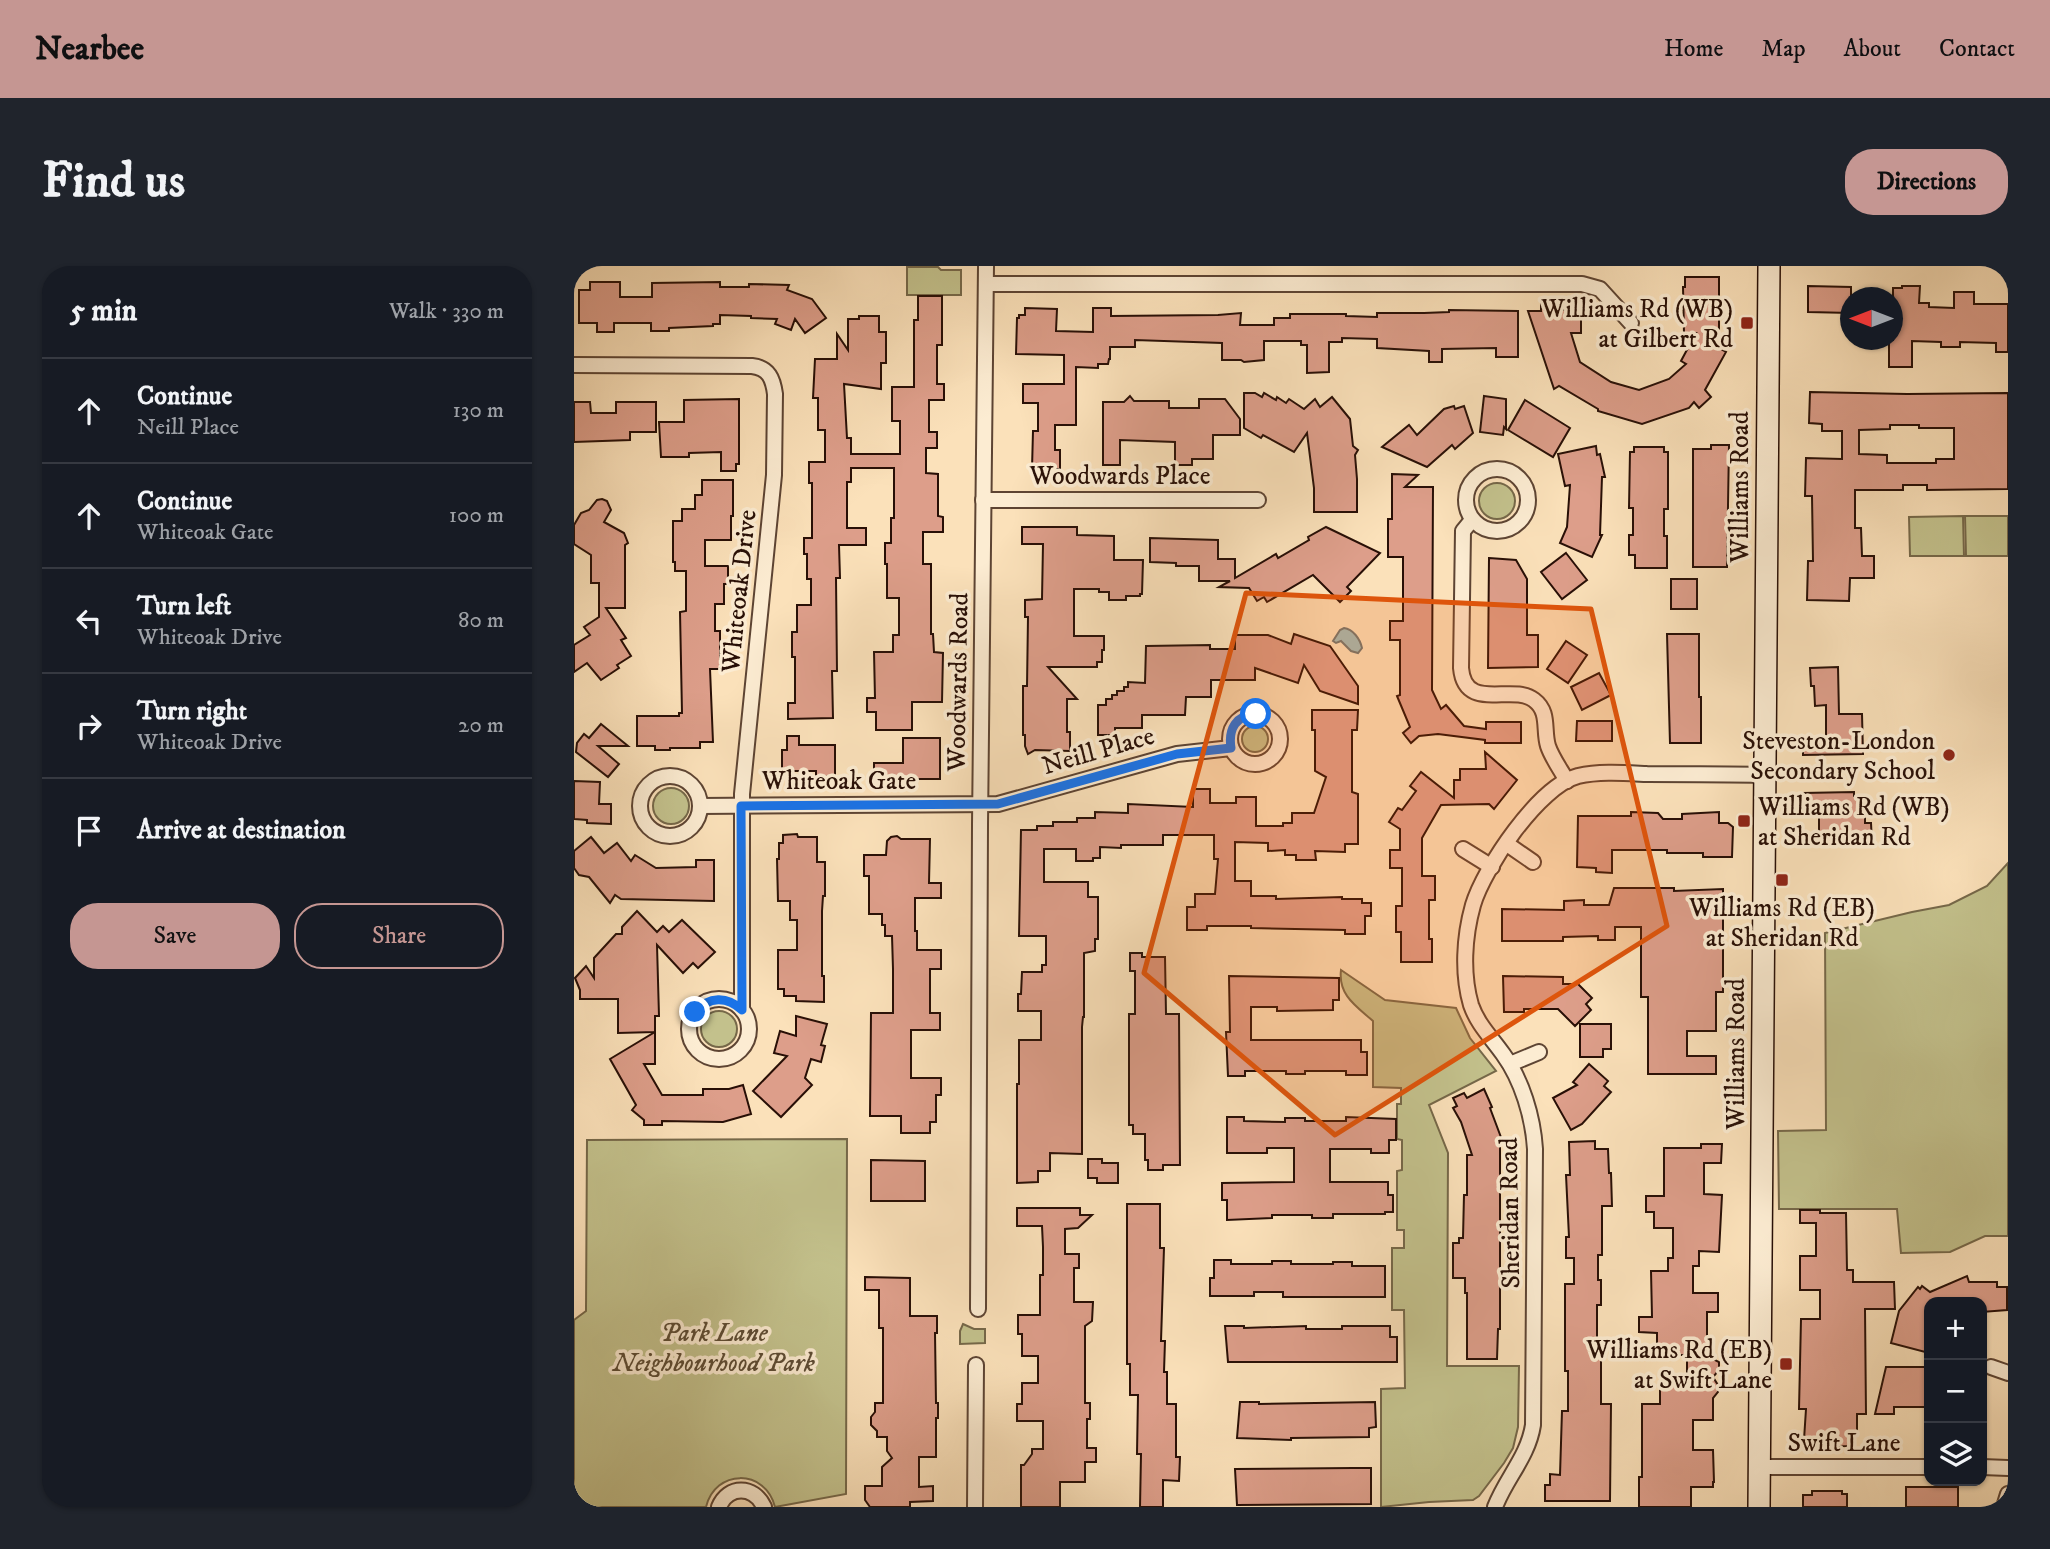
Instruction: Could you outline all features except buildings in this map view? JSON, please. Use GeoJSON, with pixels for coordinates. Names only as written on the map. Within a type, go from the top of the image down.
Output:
{"type":"FeatureCollection","features":[{"type":"Feature","properties":{"kind":"street","name":"Woodwards Road"},"geometry":{"type":"LineString","coordinates":[[978,1309],[986,266]]}},
{"type":"Feature","properties":{"kind":"street","name":"Williams Road"},"geometry":{"type":"LineString","coordinates":[[1759,1507],[1769,266]]}},
{"type":"Feature","properties":{"kind":"street"},"geometry":{"type":"LineString","coordinates":[[986,284],[1582,284],[1600,289],[1630,323]]}},
{"type":"Feature","properties":{"kind":"street","name":"Whiteoak Drive"},"geometry":{"type":"LineString","coordinates":[[574,365],[752,366],[763,368],[771,376],[775,394],[774,475],[741,806],[742,1010],[749,1028],[746,1042],[732,1056],[718,1059],[696,1049],[689,1025],[702,1004],[721,999],[742,1010]]}},
{"type":"Feature","properties":{"kind":"street"},"geometry":{"type":"LineString","coordinates":[[1501,470],[1510,473],[1524,486],[1527,502],[1517,524],[1508,529],[1493,531],[1472,520],[1467,510],[1466,494],[1477,477],[1486,472],[1501,470]]}},
{"type":"Feature","properties":{"kind":"street","name":"Woodwards Place"},"geometry":{"type":"LineString","coordinates":[[983,500],[1258,500]]}},
{"type":"Feature","properties":{"kind":"street"},"geometry":{"type":"LineString","coordinates":[[1472,520],[1463,531],[1463,679],[1470,688],[1481,694],[1521,695],[1534,700],[1546,718],[1549,749],[1567,780]]}},
{"type":"Feature","properties":{"kind":"street","name":"Neill Place"},"geometry":{"type":"LineString","coordinates":[[980,804],[998,804],[1177,754],[1231,748]]}},
{"type":"Feature","properties":{"kind":"street","name":"Sheridan Road"},"geometry":{"type":"LineString","coordinates":[[1495,1507],[1528,1447],[1533,1417],[1535,1149],[1528,1109],[1510,1064],[1477,1019],[1468,993],[1466,951],[1470,918],[1477,894],[1507,844],[1534,807],[1567,780],[1609,773],[1765,775]]}},
{"type":"Feature","properties":{"kind":"street"},"geometry":{"type":"LineString","coordinates":[[670,776],[692,785],[701,806],[699,817],[690,829],[681,835],[660,835],[651,830],[642,817],[643,793],[656,780],[670,776]]}},
{"type":"Feature","properties":{"kind":"street","name":"Whiteoak Gate"},"geometry":{"type":"LineString","coordinates":[[701,806],[980,804]]}},
{"type":"Feature","properties":{"kind":"street"},"geometry":{"type":"LineString","coordinates":[[1507,844],[1533,862]]}},
{"type":"Feature","properties":{"kind":"street"},"geometry":{"type":"LineString","coordinates":[[1463,849],[1492,867]]}},
{"type":"Feature","properties":{"kind":"street"},"geometry":{"type":"LineString","coordinates":[[1510,1064],[1539,1052]]}},
{"type":"Feature","properties":{"kind":"street"},"geometry":{"type":"LineString","coordinates":[[975,1507],[976,1365]]}},
{"type":"Feature","properties":{"kind":"street"},"geometry":{"type":"LineString","coordinates":[[1991,1367],[2008,1374]]}},
{"type":"Feature","properties":{"kind":"street","name":"Swift Lane"},"geometry":{"type":"LineString","coordinates":[[1759,1467],[1924,1467]]}},
{"type":"Feature","properties":{"kind":"street"},"geometry":{"type":"LineString","coordinates":[[1987,1467],[2008,1468]]}},
{"type":"Feature","properties":{"kind":"street"},"geometry":{"type":"LineString","coordinates":[[719,1507],[729,1493],[740,1490],[754,1493],[764,1507]]}},
{"type":"Feature","properties":{"kind":"street"},"geometry":{"type":"LineString","coordinates":[[2004,1507],[2008,1494]]}},
{"type":"Feature","properties":{"kind":"highlighted area"},"geometry":{"type":"Polygon","coordinates":[[[1246,593],[1591,609],[1667,926],[1335,1135],[1144,973],[1246,593]]]}},
{"type":"Feature","properties":{"kind":"green space"},"geometry":{"type":"Polygon","coordinates":[[[907,267],[961,270],[961,295],[907,295],[907,267]]]}},
{"type":"Feature","properties":{"kind":"green space"},"geometry":{"type":"Polygon","coordinates":[[[1497,483],[1510,488],[1515,501],[1510,514],[1497,519],[1484,514],[1479,501],[1484,488],[1497,483]]]}},
{"type":"Feature","properties":{"kind":"green space"},"geometry":{"type":"Polygon","coordinates":[[[1963,516],[1964,556],[1910,556],[1909,517],[1963,516]]]}},
{"type":"Feature","properties":{"kind":"green space"},"geometry":{"type":"Polygon","coordinates":[[[1965,516],[2008,516],[2008,556],[1966,556],[1965,516]]]}},
{"type":"Feature","properties":{"kind":"green space"},"geometry":{"type":"Polygon","coordinates":[[[1255,726],[1264,730],[1268,739],[1264,748],[1255,752],[1246,748],[1242,739],[1246,730],[1255,726]]]}},
{"type":"Feature","properties":{"kind":"green space"},"geometry":{"type":"Polygon","coordinates":[[[671,788],[684,793],[689,806],[684,819],[671,824],[658,819],[653,806],[658,793],[671,788]]]}},
{"type":"Feature","properties":{"kind":"green space"},"geometry":{"type":"Polygon","coordinates":[[[2008,863],[2008,1236],[1985,1236],[1950,1252],[1901,1253],[1897,1209],[1779,1209],[1778,1131],[1826,1130],[1825,933],[1949,905],[1987,886],[2008,863]]]}},
{"type":"Feature","properties":{"kind":"green space"},"geometry":{"type":"Polygon","coordinates":[[[1341,970],[1385,1000],[1456,1008],[1470,1038],[1496,1071],[1429,1105],[1448,1153],[1447,1366],[1519,1366],[1518,1427],[1513,1448],[1479,1496],[1473,1500],[1381,1507],[1381,1389],[1405,1388],[1404,1310],[1392,1310],[1392,1248],[1404,1248],[1404,1230],[1397,1230],[1397,1171],[1402,1170],[1402,1140],[1397,1139],[1397,1104],[1401,1104],[1401,1088],[1373,1087],[1373,1021],[1345,993],[1341,970]]]}},
{"type":"Feature","properties":{"kind":"green space"},"geometry":{"type":"Polygon","coordinates":[[[719,1011],[731,1017],[737,1029],[731,1041],[719,1047],[707,1041],[701,1029],[707,1017],[719,1011]]]}},
{"type":"Feature","properties":{"kind":"green space","name":"Park Lane Neighbourhood Park"},"geometry":{"type":"Polygon","coordinates":[[[847,1139],[846,1494],[775,1507],[770,1494],[761,1485],[740,1478],[719,1485],[711,1494],[706,1507],[574,1507],[574,1320],[586,1311],[587,1140],[847,1139]]]}},
{"type":"Feature","properties":{"kind":"green space"},"geometry":{"type":"Polygon","coordinates":[[[963,1324],[974,1329],[985,1329],[985,1343],[960,1344],[963,1324]]]}},
{"type":"Feature","properties":{"kind":"water"},"geometry":{"type":"Polygon","coordinates":[[[1344,628],[1358,638],[1362,648],[1358,653],[1351,651],[1341,641],[1333,641],[1344,628]]]}},
{"type":"Feature","properties":{"kind":"place","name":"Williams Rd (WB) at Gilbert Rd"},"geometry":{"type":"Point","coordinates":[1747,323]}},
{"type":"Feature","properties":{"kind":"place","name":"Steveston-London Secondary School"},"geometry":{"type":"Point","coordinates":[1949,755]}},
{"type":"Feature","properties":{"kind":"place","name":"Williams Rd (WB) at Sheridan Rd"},"geometry":{"type":"Point","coordinates":[1744,821]}},
{"type":"Feature","properties":{"kind":"place","name":"Williams Rd (EB) at Sheridan Rd"},"geometry":{"type":"Point","coordinates":[1782,880]}},
{"type":"Feature","properties":{"kind":"place","name":"Williams Rd (EB) at Swift Lane"},"geometry":{"type":"Point","coordinates":[1786,1364]}},
{"type":"Feature","properties":{"kind":"route"},"geometry":{"type":"LineString","coordinates":[[695,1012],[702,1004],[716,999],[726,1000],[742,1010],[741,806],[998,804],[1189,751],[1231,748],[1230,732],[1234,724],[1244,716],[1256,714]]}}]}
